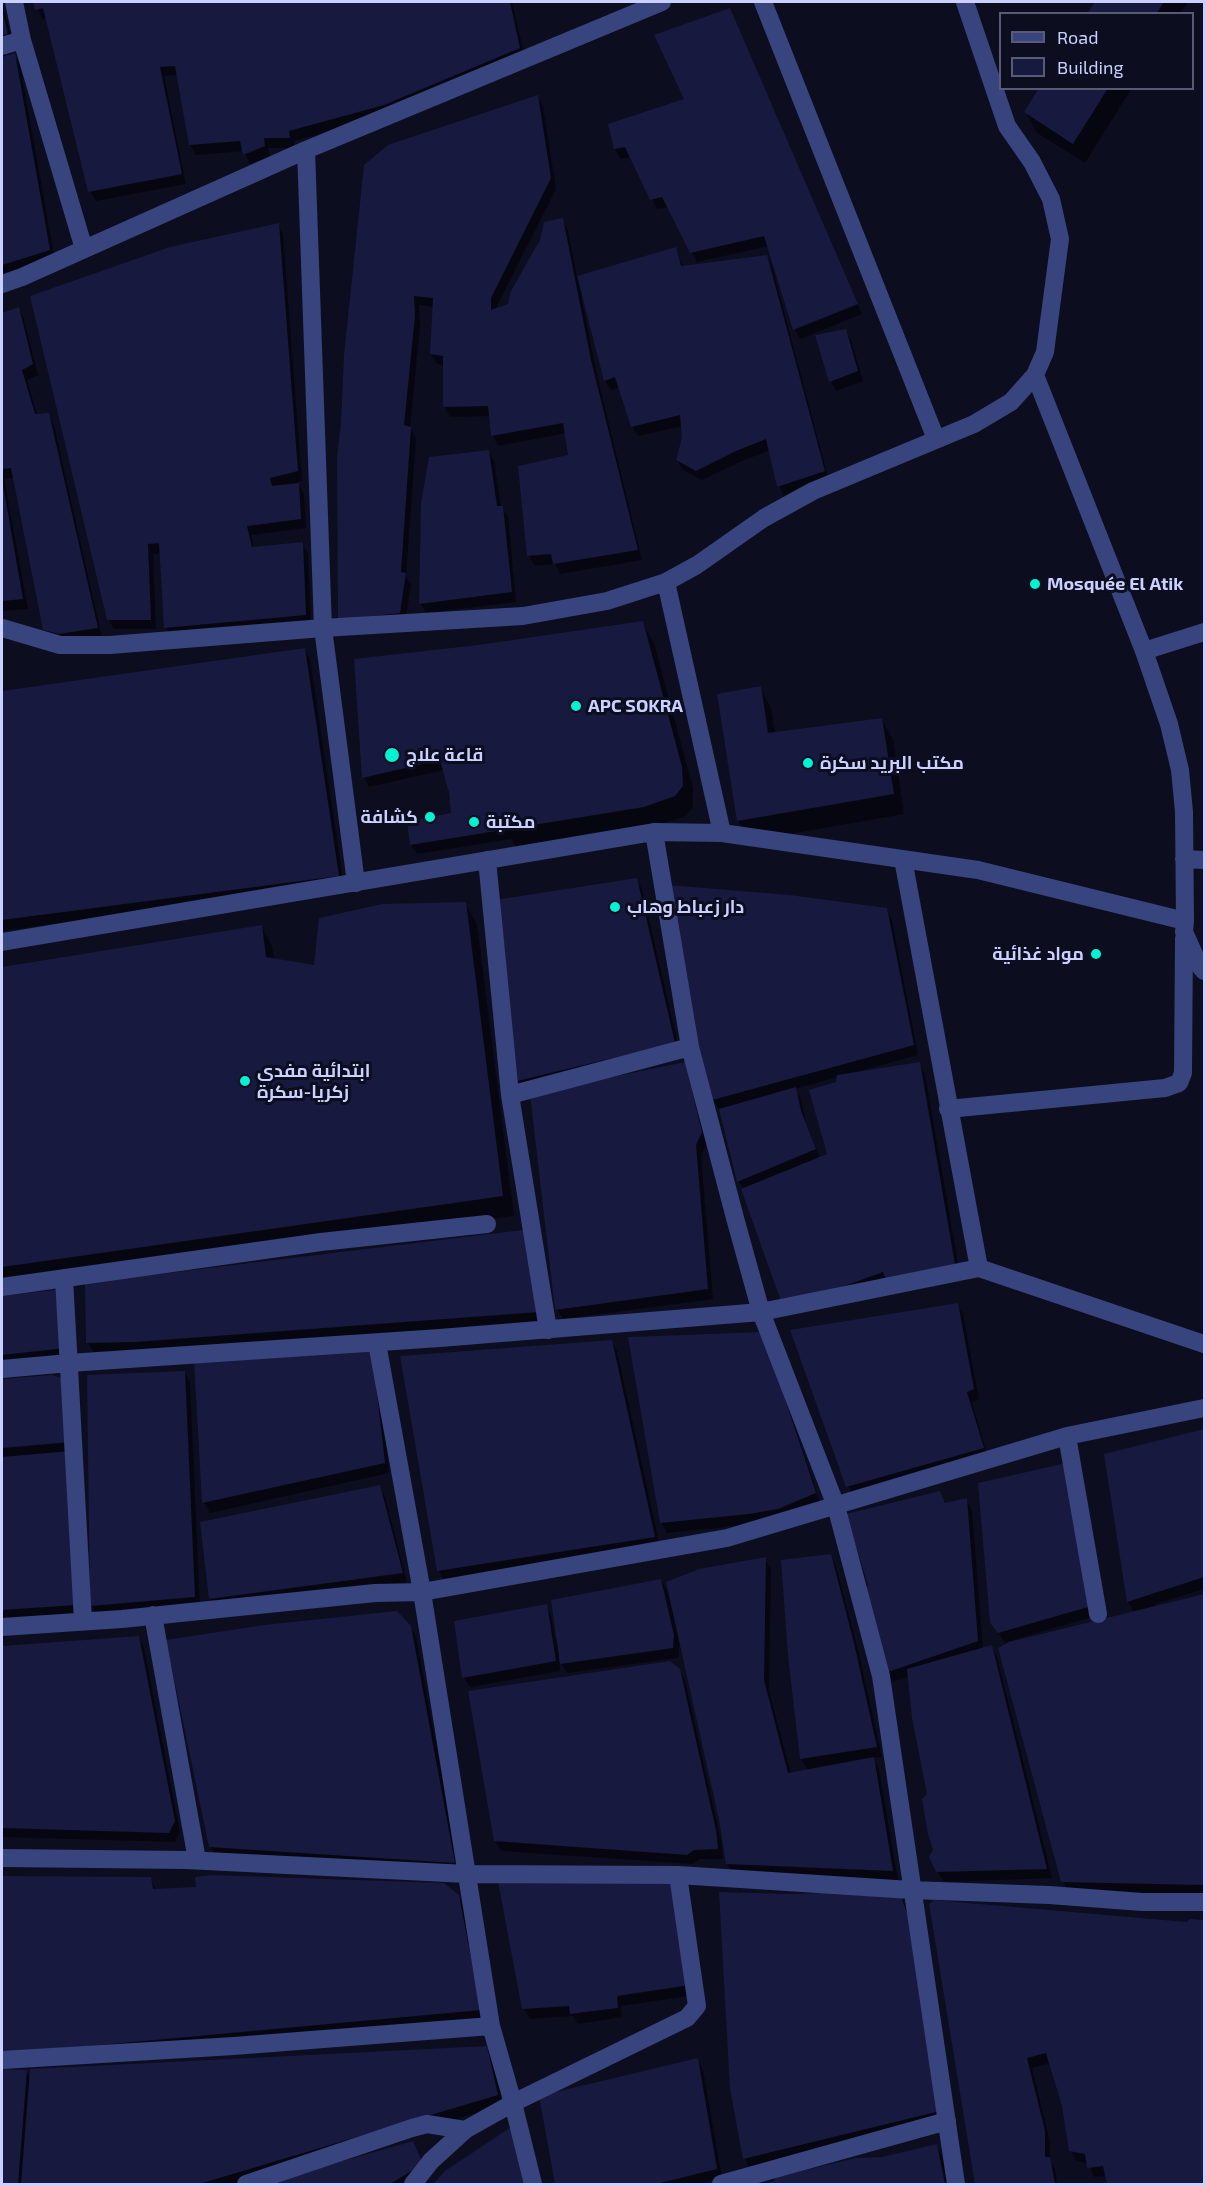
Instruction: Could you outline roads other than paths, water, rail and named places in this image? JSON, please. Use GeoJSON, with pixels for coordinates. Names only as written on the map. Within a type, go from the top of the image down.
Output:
{"type":"FeatureCollection","features":[{"type":"Feature","properties":{"kind":"street"},"geometry":{"type":"LineString","coordinates":[[14,2],[22,40],[84,249]]}},
{"type":"Feature","properties":{"kind":"street"},"geometry":{"type":"LineString","coordinates":[[2,284],[306,150],[662,2]]}},
{"type":"Feature","properties":{"kind":"street"},"geometry":{"type":"LineString","coordinates":[[763,2],[936,439]]}},
{"type":"Feature","properties":{"kind":"street"},"geometry":{"type":"LineString","coordinates":[[2,628],[60,645],[110,645],[323,628],[523,616],[607,601],[666,582],[698,565],[764,518],[813,491],[974,424],[1011,402],[1035,375],[1045,352],[1060,240],[1051,199],[1032,162],[1007,126],[965,2]]}},
{"type":"Feature","properties":{"kind":"street"},"geometry":{"type":"LineString","coordinates":[[2,46],[22,40]]}},
{"type":"Feature","properties":{"kind":"street"},"geometry":{"type":"LineString","coordinates":[[306,150],[323,628],[356,883]]}},
{"type":"Feature","properties":{"kind":"street"},"geometry":{"type":"LineString","coordinates":[[948,1109],[1155,1089],[1174,1086],[1179,1083],[1183,1073],[1184,812],[1180,770],[1169,724],[1144,651],[1035,375]]}},
{"type":"Feature","properties":{"kind":"street"},"geometry":{"type":"LineString","coordinates":[[666,582],[722,833]]}},
{"type":"Feature","properties":{"kind":"street"},"geometry":{"type":"LineString","coordinates":[[1144,651],[1204,632]]}},
{"type":"Feature","properties":{"kind":"street"},"geometry":{"type":"LineString","coordinates":[[654,832],[690,1047],[761,1312],[836,1506],[880,1676],[956,2184]]}},
{"type":"Feature","properties":{"kind":"street"},"geometry":{"type":"LineString","coordinates":[[2,942],[654,832],[722,833],[978,870],[1184,926]]}},
{"type":"Feature","properties":{"kind":"street"},"geometry":{"type":"LineString","coordinates":[[903,859],[979,1268]]}},
{"type":"Feature","properties":{"kind":"street"},"geometry":{"type":"LineString","coordinates":[[1184,859],[1204,860]]}},
{"type":"Feature","properties":{"kind":"street"},"geometry":{"type":"LineString","coordinates":[[487,860],[510,1095],[548,1330]]}},
{"type":"Feature","properties":{"kind":"street"},"geometry":{"type":"LineString","coordinates":[[1184,926],[1199,965],[1204,971]]}},
{"type":"Feature","properties":{"kind":"street"},"geometry":{"type":"LineString","coordinates":[[510,1095],[690,1047]]}},
{"type":"Feature","properties":{"kind":"street"},"geometry":{"type":"LineString","coordinates":[[2,1287],[321,1242],[487,1224]]}},
{"type":"Feature","properties":{"kind":"street"},"geometry":{"type":"LineString","coordinates":[[2,1369],[377,1343],[761,1312],[979,1268],[1204,1344]]}},
{"type":"Feature","properties":{"kind":"street"},"geometry":{"type":"LineString","coordinates":[[64,1278],[83,1622]]}},
{"type":"Feature","properties":{"kind":"street"},"geometry":{"type":"LineString","coordinates":[[377,1343],[422,1592],[491,2026],[513,2103],[532,2184]]}},
{"type":"Feature","properties":{"kind":"street"},"geometry":{"type":"LineString","coordinates":[[1175,1413],[1204,1398]]}},
{"type":"Feature","properties":{"kind":"street"},"geometry":{"type":"LineString","coordinates":[[2,1627],[153,1616],[375,1593],[422,1592],[727,1538],[1067,1436],[1204,1408]]}},
{"type":"Feature","properties":{"kind":"street"},"geometry":{"type":"LineString","coordinates":[[1067,1436],[1098,1614]]}},
{"type":"Feature","properties":{"kind":"street"},"geometry":{"type":"LineString","coordinates":[[153,1616],[197,1860]]}},
{"type":"Feature","properties":{"kind":"street"},"geometry":{"type":"LineString","coordinates":[[2,1858],[197,1860],[467,1874],[678,1875],[1142,1902],[1204,1902]]}},
{"type":"Feature","properties":{"kind":"street"},"geometry":{"type":"LineString","coordinates":[[413,2184],[431,2161],[465,2130],[513,2103],[687,2018],[697,2006],[678,1875]]}},
{"type":"Feature","properties":{"kind":"street"},"geometry":{"type":"LineString","coordinates":[[2,2060],[234,2046],[491,2026]]}},
{"type":"Feature","properties":{"kind":"street"},"geometry":{"type":"LineString","coordinates":[[721,2184],[947,2121]]}},
{"type":"Feature","properties":{"kind":"street"},"geometry":{"type":"LineString","coordinates":[[246,2184],[420,2126],[441,2125],[465,2130]]}},
{"type":"Feature","properties":{"kind":"place","name":"Mosquée El Atik"},"geometry":{"type":"Point","coordinates":[1035,584]}},
{"type":"Feature","properties":{"kind":"place","name":"APC SOKRA"},"geometry":{"type":"Point","coordinates":[576,706]}},
{"type":"Feature","properties":{"kind":"place","name":"قاعة علاج"},"geometry":{"type":"Point","coordinates":[392,755]}},
{"type":"Feature","properties":{"kind":"place","name":"مكتب البريد سكرة"},"geometry":{"type":"Point","coordinates":[808,763]}},
{"type":"Feature","properties":{"kind":"place","name":"كشافة"},"geometry":{"type":"Point","coordinates":[430,817]}},
{"type":"Feature","properties":{"kind":"place","name":"مكتبة"},"geometry":{"type":"Point","coordinates":[474,822]}},
{"type":"Feature","properties":{"kind":"place","name":"دار زعباط وهاب"},"geometry":{"type":"Point","coordinates":[615,907]}},
{"type":"Feature","properties":{"kind":"place","name":"مواد غذائية"},"geometry":{"type":"Point","coordinates":[1096,954]}},
{"type":"Feature","properties":{"kind":"place","name":"ابتدائية مفدي زكريا-سكرة"},"geometry":{"type":"Point","coordinates":[245,1081]}}]}
